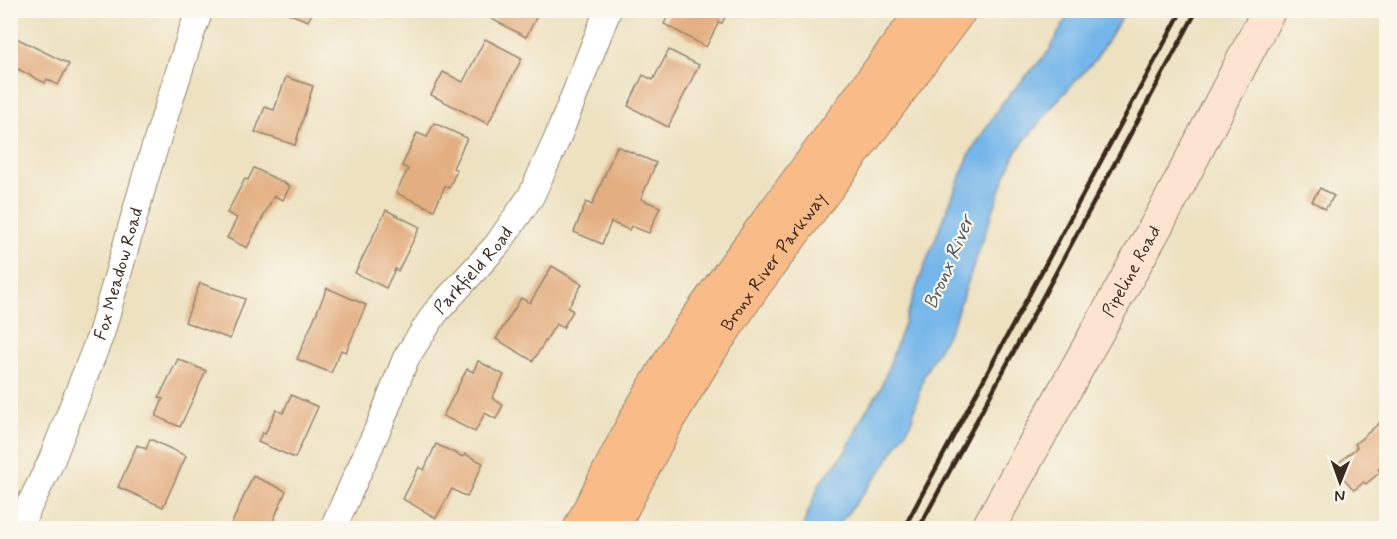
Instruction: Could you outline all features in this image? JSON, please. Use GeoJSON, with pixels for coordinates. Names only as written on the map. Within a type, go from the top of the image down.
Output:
{"type":"FeatureCollection","features":[{"type":"Feature","properties":{"kind":"highway","name":"Bronx River Parkway"},"geometry":{"type":"LineString","coordinates":[[612,528],[660,435],[711,349],[756,283],[960,10]]}},
{"type":"Feature","properties":{"kind":"highway","name":"Bronx River Parkway"},"geometry":{"type":"LineString","coordinates":[[580,528],[639,413],[686,336],[740,258],[918,17]]}},
{"type":"Feature","properties":{"kind":"street","name":"Fox Meadow Road"},"geometry":{"type":"LineString","coordinates":[[18,528],[50,464],[100,334],[146,175],[200,10]]}},
{"type":"Feature","properties":{"kind":"street","name":"Parkfield Road"},"geometry":{"type":"LineString","coordinates":[[333,528],[380,424],[406,358],[435,312],[497,245],[531,196],[557,139],[608,10]]}},
{"type":"Feature","properties":{"kind":"street","name":"Pipeline Road"},"geometry":{"type":"LineString","coordinates":[[987,528],[1169,204],[1269,10]]}},
{"type":"Feature","properties":{"kind":"water","name":"Bronx River"},"geometry":{"type":"Polygon","coordinates":[[[1070,11],[1126,11],[1095,60],[1057,101],[1017,150],[1005,177],[953,324],[924,375],[911,423],[881,471],[838,525],[838,528],[802,528],[820,483],[846,451],[862,417],[881,388],[924,267],[969,155],[1002,103],[1049,51],[1070,11]]]}},
{"type":"Feature","properties":{"kind":"building"},"geometry":{"type":"Polygon","coordinates":[[[285,10],[314,10],[308,21],[285,12],[285,10]]]}},
{"type":"Feature","properties":{"kind":"building"},"geometry":{"type":"Polygon","coordinates":[[[492,10],[540,10],[526,37],[488,17],[492,10]]]}},
{"type":"Feature","properties":{"kind":"building"},"geometry":{"type":"Polygon","coordinates":[[[671,10],[729,10],[722,23],[719,22],[706,47],[664,24],[671,10]]]}},
{"type":"Feature","properties":{"kind":"building"},"geometry":{"type":"Polygon","coordinates":[[[10,35],[69,64],[58,85],[47,79],[45,83],[18,69],[10,83],[10,35]]]}},
{"type":"Feature","properties":{"kind":"building"},"geometry":{"type":"Polygon","coordinates":[[[485,39],[522,58],[488,124],[431,95],[443,72],[463,82],[485,39]]]}},
{"type":"Feature","properties":{"kind":"building"},"geometry":{"type":"Polygon","coordinates":[[[669,50],[699,65],[668,127],[628,106],[643,75],[653,80],[669,50]]]}},
{"type":"Feature","properties":{"kind":"building"},"geometry":{"type":"Polygon","coordinates":[[[286,77],[313,86],[295,145],[255,132],[265,107],[274,110],[286,77]]]}},
{"type":"Feature","properties":{"kind":"building"},"geometry":{"type":"Polygon","coordinates":[[[434,123],[467,138],[453,168],[457,170],[449,188],[445,186],[434,210],[396,193],[408,169],[402,166],[417,133],[427,137],[434,123]]]}},
{"type":"Feature","properties":{"kind":"building"},"geometry":{"type":"Polygon","coordinates":[[[617,146],[656,163],[641,199],[660,207],[649,233],[631,226],[629,230],[611,222],[602,244],[574,232],[586,202],[592,205],[617,146]]]}},
{"type":"Feature","properties":{"kind":"building"},"geometry":{"type":"Polygon","coordinates":[[[254,168],[290,186],[283,200],[274,196],[247,248],[227,238],[237,218],[227,213],[245,179],[248,180],[254,168]]]}},
{"type":"Feature","properties":{"kind":"building"},"geometry":{"type":"Polygon","coordinates":[[[1320,188],[1334,196],[1325,209],[1312,201],[1320,188]]]}},
{"type":"Feature","properties":{"kind":"building"},"geometry":{"type":"Polygon","coordinates":[[[386,210],[420,227],[398,271],[395,269],[386,288],[355,273],[386,210]]]}},
{"type":"Feature","properties":{"kind":"building"},"geometry":{"type":"Polygon","coordinates":[[[552,266],[582,284],[568,308],[573,311],[563,328],[556,324],[533,361],[496,339],[521,298],[530,303],[552,266]]]}},
{"type":"Feature","properties":{"kind":"building"},"geometry":{"type":"Polygon","coordinates":[[[200,283],[245,299],[230,339],[185,322],[200,283]]]}},
{"type":"Feature","properties":{"kind":"building"},"geometry":{"type":"Polygon","coordinates":[[[327,288],[366,305],[346,352],[341,350],[331,373],[297,359],[327,288]]]}},
{"type":"Feature","properties":{"kind":"building"},"geometry":{"type":"Polygon","coordinates":[[[178,359],[206,371],[180,427],[156,416],[163,399],[159,397],[178,359]]]}},
{"type":"Feature","properties":{"kind":"building"},"geometry":{"type":"Polygon","coordinates":[[[478,361],[504,375],[492,398],[503,405],[496,419],[485,413],[475,432],[443,416],[467,369],[473,372],[478,361]]]}},
{"type":"Feature","properties":{"kind":"building"},"geometry":{"type":"Polygon","coordinates":[[[291,395],[318,407],[295,458],[258,442],[262,433],[265,434],[276,410],[283,413],[291,395]]]}},
{"type":"Feature","properties":{"kind":"building"},"geometry":{"type":"Polygon","coordinates":[[[1383,420],[1386,424],[1386,462],[1378,469],[1380,472],[1366,484],[1364,482],[1354,490],[1334,467],[1357,447],[1355,444],[1383,420]]]}},
{"type":"Feature","properties":{"kind":"building"},"geometry":{"type":"Polygon","coordinates":[[[150,439],[186,456],[163,507],[118,487],[137,445],[146,449],[150,439]]]}},
{"type":"Feature","properties":{"kind":"building"},"geometry":{"type":"Polygon","coordinates":[[[436,444],[463,457],[465,454],[483,463],[467,497],[452,489],[436,518],[403,499],[419,467],[424,470],[436,444]]]}},
{"type":"Feature","properties":{"kind":"building"},"geometry":{"type":"Polygon","coordinates":[[[253,476],[286,491],[270,528],[237,528],[231,525],[253,476]]]}},
{"type":"Feature","properties":{"kind":"railway"},"geometry":{"type":"LineString","coordinates":[[904,528],[1182,10]]}},
{"type":"Feature","properties":{"kind":"railway"},"geometry":{"type":"LineString","coordinates":[[919,528],[1197,10]]}}]}
